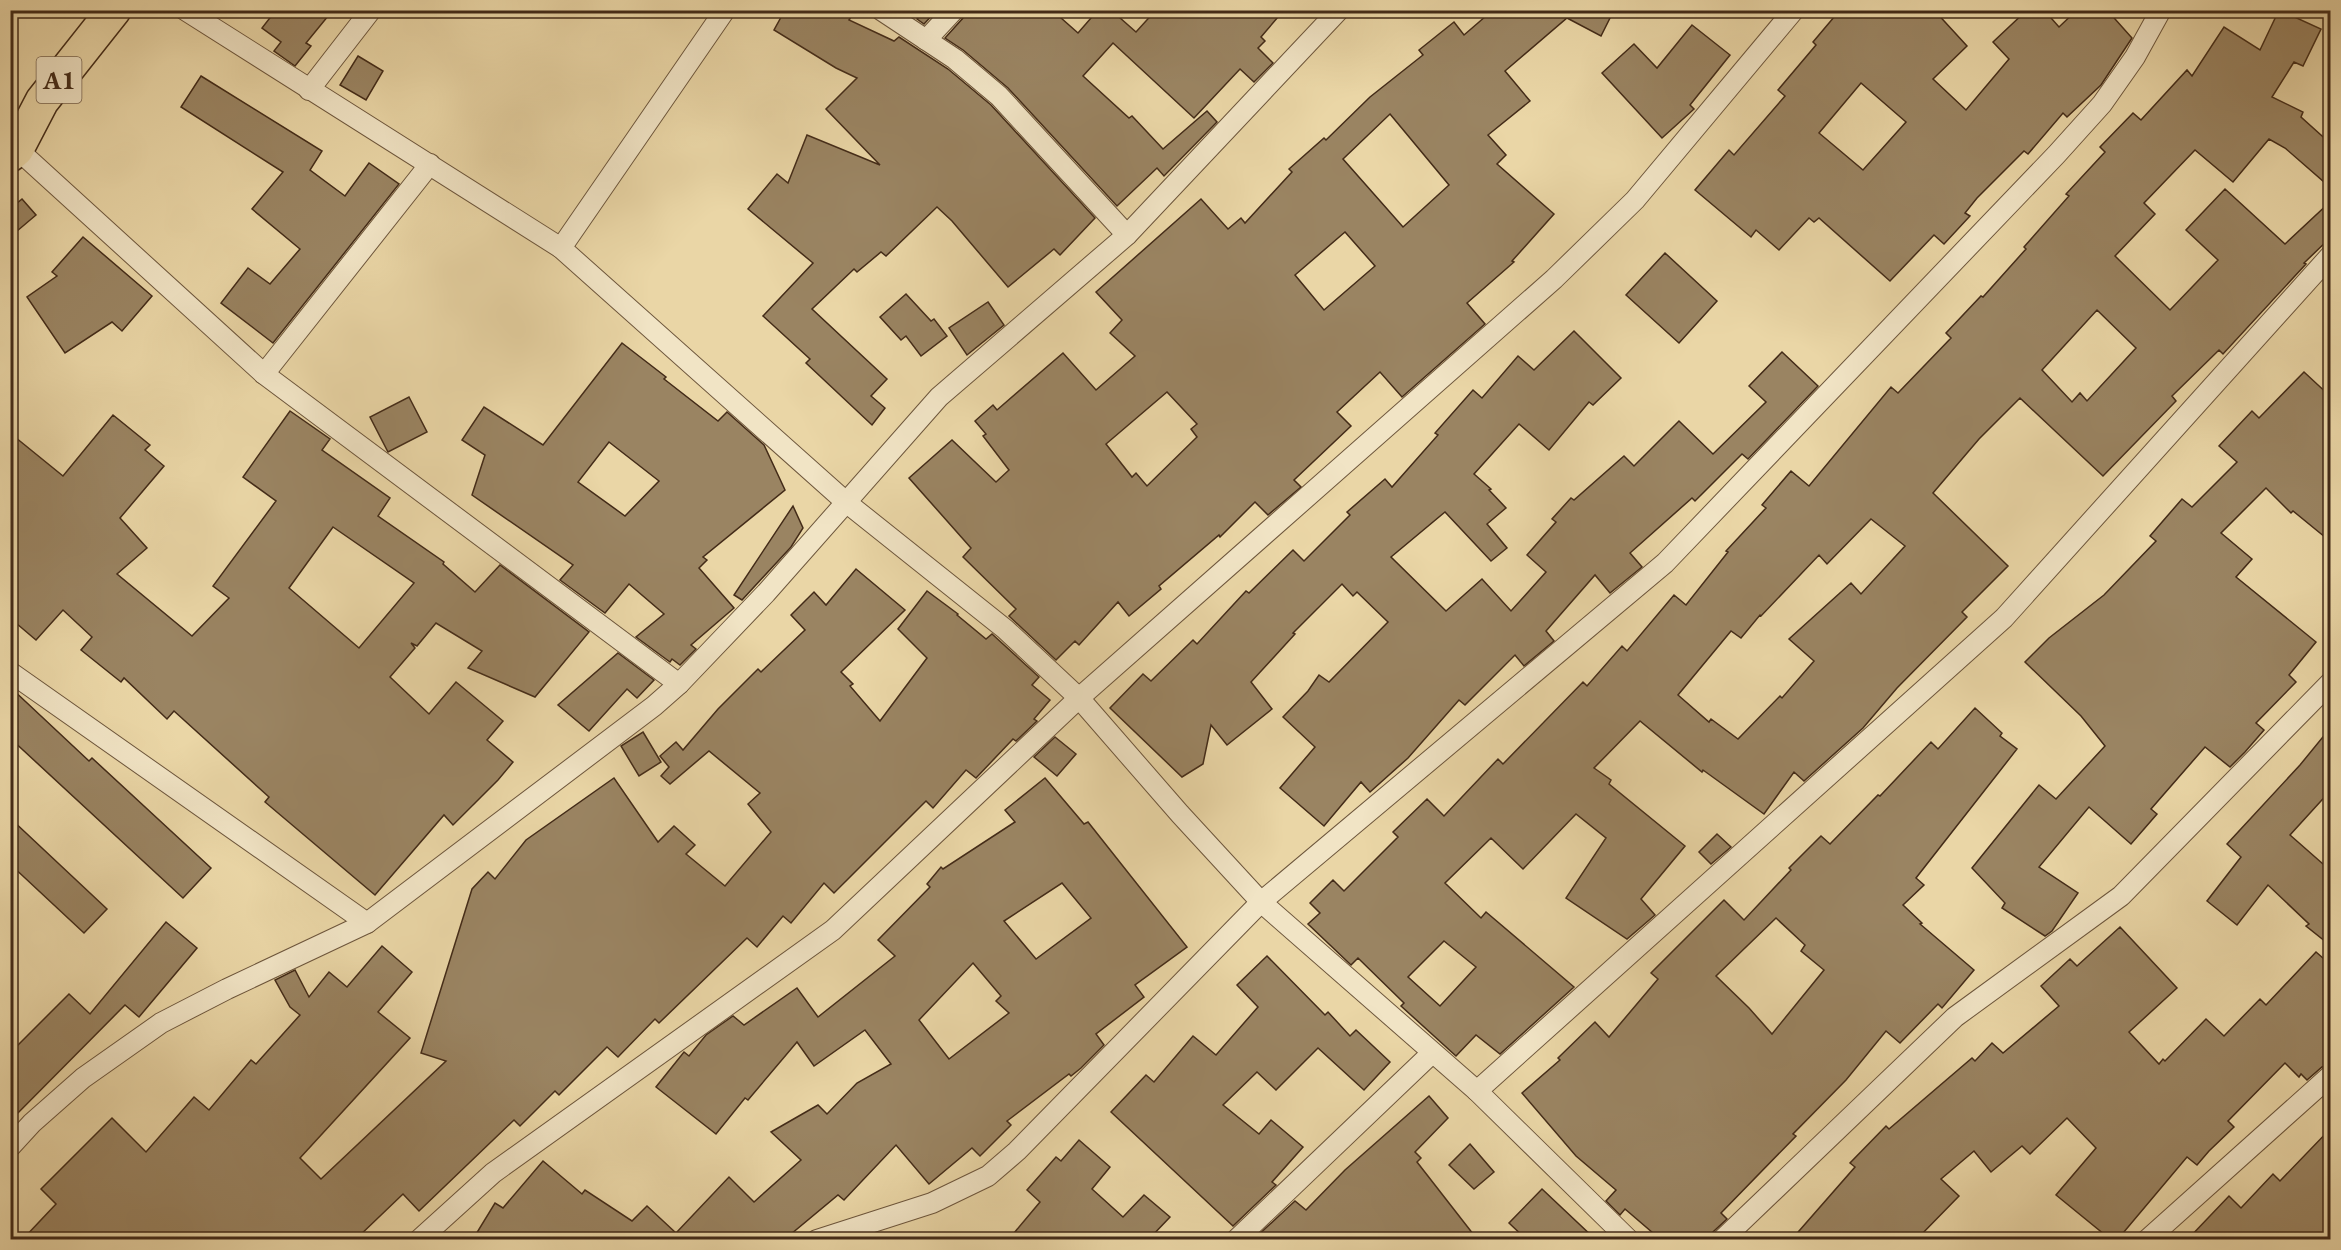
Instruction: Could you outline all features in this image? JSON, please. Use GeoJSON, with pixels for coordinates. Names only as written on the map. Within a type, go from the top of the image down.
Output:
{"type":"FeatureCollection","features":[{"type":"Feature","properties":{"kind":"highway","name":"A1"},"geometry":{"type":"LineString","coordinates":[[13,147],[42,101],[114,10]]}},
{"type":"Feature","properties":{"kind":"street"},"geometry":{"type":"LineString","coordinates":[[185,10],[561,248],[847,503],[1005,629],[1078,698],[1179,814],[1261,902],[1477,1091],[1621,1237]]}},
{"type":"Feature","properties":{"kind":"street"},"geometry":{"type":"LineString","coordinates":[[309,90],[371,10]]}},
{"type":"Feature","properties":{"kind":"street"},"geometry":{"type":"LineString","coordinates":[[561,248],[725,10]]}},
{"type":"Feature","properties":{"kind":"street"},"geometry":{"type":"LineString","coordinates":[[881,10],[955,59],[999,96],[1127,235]]}},
{"type":"Feature","properties":{"kind":"street"},"geometry":{"type":"LineString","coordinates":[[927,40],[954,10]]}},
{"type":"Feature","properties":{"kind":"street"},"geometry":{"type":"LineString","coordinates":[[10,1147],[83,1078],[161,1023],[367,923],[654,706],[679,684],[766,593],[939,397],[1127,235],[1339,10]]}},
{"type":"Feature","properties":{"kind":"street"},"geometry":{"type":"LineString","coordinates":[[419,1239],[493,1173],[833,930],[1078,698],[1554,279],[1635,200],[1794,10]]}},
{"type":"Feature","properties":{"kind":"street"},"geometry":{"type":"LineString","coordinates":[[817,1239],[932,1203],[988,1176],[1017,1152],[1261,902],[1665,563],[2095,112],[2136,57],[2161,10]]}},
{"type":"Feature","properties":{"kind":"street"},"geometry":{"type":"LineString","coordinates":[[13,147],[264,374],[679,684]]}},
{"type":"Feature","properties":{"kind":"street"},"geometry":{"type":"LineString","coordinates":[[264,374],[430,164]]}},
{"type":"Feature","properties":{"kind":"street"},"geometry":{"type":"LineString","coordinates":[[1477,1091],[2004,618],[2331,256]]}},
{"type":"Feature","properties":{"kind":"street"},"geometry":{"type":"LineString","coordinates":[[10,672],[367,923]]}},
{"type":"Feature","properties":{"kind":"street"},"geometry":{"type":"LineString","coordinates":[[1722,1239],[1955,1017],[2121,896],[2331,683]]}},
{"type":"Feature","properties":{"kind":"street"},"geometry":{"type":"LineString","coordinates":[[1236,1239],[1432,1053]]}},
{"type":"Feature","properties":{"kind":"street"},"geometry":{"type":"LineString","coordinates":[[2147,1239],[2331,1076]]}},
{"type":"Feature","properties":{"kind":"building"},"geometry":{"type":"Polygon","coordinates":[[[276,10],[333,10],[306,43],[311,46],[295,66],[274,51],[281,42],[262,28],[276,10]]]}},
{"type":"Feature","properties":{"kind":"building"},"geometry":{"type":"Polygon","coordinates":[[[785,10],[855,10],[849,20],[894,41],[899,37],[948,69],[991,105],[1095,218],[1060,255],[1054,249],[1008,287],[952,221],[937,207],[886,256],[881,252],[857,272],[854,269],[812,309],[887,379],[871,396],[885,408],[872,425],[806,363],[810,359],[763,316],[813,263],[748,209],[777,174],[788,183],[807,135],[880,165],[826,109],[857,78],[836,68],[774,30],[785,10]]]}},
{"type":"Feature","properties":{"kind":"building"},"geometry":{"type":"Polygon","coordinates":[[[926,10],[937,10],[924,24],[917,19],[926,10]]]}},
{"type":"Feature","properties":{"kind":"building"},"geometry":{"type":"Polygon","coordinates":[[[966,10],[1052,10],[1078,33],[1098,10],[1111,10],[1136,32],[1156,10],[1284,10],[1261,37],[1265,41],[1258,48],[1273,63],[1254,82],[1240,69],[1194,118],[1113,43],[1083,76],[1129,118],[1132,116],[1163,149],[1207,111],[1217,122],[1164,176],[1157,168],[1117,206],[1008,88],[945,38],[963,18],[966,10]]]}},
{"type":"Feature","properties":{"kind":"building"},"geometry":{"type":"Polygon","coordinates":[[[1493,10],[1614,10],[1601,36],[1567,18],[1505,71],[1530,101],[1488,135],[1506,155],[1497,164],[1554,214],[1512,261],[1514,262],[1467,303],[1485,324],[1402,397],[1380,372],[1337,412],[1351,426],[1294,480],[1301,487],[1268,515],[1255,502],[1220,537],[1219,535],[1159,586],[1161,589],[1129,616],[1118,602],[1079,645],[1075,641],[1056,660],[1009,616],[1016,609],[963,557],[971,548],[909,478],[952,440],[996,482],[1009,470],[983,436],[986,434],[975,421],[993,405],[997,410],[1063,353],[1096,390],[1135,356],[1110,333],[1122,320],[1096,292],[1201,199],[1228,229],[1241,218],[1245,223],[1292,172],[1289,169],[1324,138],[1326,140],[1370,97],[1423,55],[1419,50],[1454,22],[1464,35],[1493,10]],[[1390,114],[1343,159],[1403,227],[1449,185],[1390,114]],[[1345,232],[1295,275],[1324,310],[1375,266],[1345,232]],[[1167,392],[1106,444],[1132,477],[1136,473],[1147,486],[1197,437],[1191,429],[1197,424],[1167,392]]]}},
{"type":"Feature","properties":{"kind":"building"},"geometry":{"type":"Polygon","coordinates":[[[1840,10],[1934,10],[1967,46],[1933,79],[1966,110],[2009,59],[1993,42],[2027,10],[2044,10],[2059,27],[2077,10],[2107,10],[2132,38],[2101,85],[2067,117],[2063,113],[2028,154],[2024,151],[1977,198],[1965,213],[1970,216],[1944,244],[1934,235],[1890,281],[1819,218],[1814,222],[1809,218],[1779,250],[1756,230],[1751,237],[1695,190],[1729,150],[1734,155],[1785,96],[1778,90],[1816,45],[1813,42],[1840,10]],[[1861,83],[1819,133],[1863,170],[1906,122],[1861,83]]]}},
{"type":"Feature","properties":{"kind":"building"},"geometry":{"type":"Polygon","coordinates":[[[2279,10],[2321,29],[2303,66],[2294,62],[2272,97],[2303,112],[2301,117],[2331,144],[2331,188],[2285,148],[2269,139],[2233,182],[2195,150],[2144,203],[2155,214],[2115,256],[2170,310],[2218,260],[2186,230],[2225,189],[2285,244],[2331,201],[2331,237],[2304,263],[2306,264],[2223,354],[2219,350],[2172,396],[2176,401],[2103,476],[2020,398],[1979,439],[1933,493],[2008,566],[1962,612],[1967,617],[1897,688],[1863,728],[1804,781],[1794,772],[1764,814],[1703,770],[1702,772],[1640,721],[1594,768],[1611,780],[1609,784],[1685,846],[1641,899],[1655,915],[1627,939],[1566,898],[1606,838],[1576,814],[1523,869],[1491,838],[1445,883],[1481,918],[1486,912],[1574,987],[1500,1054],[1476,1035],[1456,1056],[1401,1006],[1404,1003],[1358,958],[1351,965],[1308,924],[1320,913],[1310,903],[1333,880],[1344,891],[1398,837],[1393,832],[1427,799],[1444,816],[1498,759],[1503,764],[1583,682],[1587,686],[1622,646],[1627,651],[1674,595],[1686,605],[1728,552],[1726,551],[1766,508],[1762,505],[1791,471],[1809,486],[1891,387],[1898,393],[1951,338],[1946,333],[1981,296],[1983,297],[2026,249],[2024,247],[2069,196],[2066,194],[2105,152],[2100,147],[2133,113],[2141,120],[2187,70],[2192,76],[2224,27],[2260,50],[2279,10]],[[2097,310],[2042,370],[2072,402],[2080,393],[2087,401],[2136,348],[2097,310]],[[1871,519],[1827,564],[1819,555],[1760,615],[1741,638],[1731,631],[1678,695],[1709,722],[1711,719],[1738,739],[1780,696],[1782,698],[1814,661],[1789,639],[1851,583],[1861,594],[1905,546],[1871,519]],[[1444,941],[1408,977],[1440,1006],[1476,967],[1444,941]]]}},
{"type":"Feature","properties":{"kind":"building"},"geometry":{"type":"Polygon","coordinates":[[[1692,25],[1730,55],[1690,105],[1694,109],[1662,138],[1602,73],[1634,44],[1657,68],[1692,25]]]}},
{"type":"Feature","properties":{"kind":"building"},"geometry":{"type":"Polygon","coordinates":[[[358,56],[383,71],[366,100],[340,85],[358,56]]]}},
{"type":"Feature","properties":{"kind":"building"},"geometry":{"type":"Polygon","coordinates":[[[201,76],[322,151],[310,170],[345,196],[369,163],[399,184],[273,343],[221,303],[248,268],[270,284],[300,249],[252,209],[283,172],[181,107],[201,76]]]}},
{"type":"Feature","properties":{"kind":"building"},"geometry":{"type":"Polygon","coordinates":[[[22,199],[36,215],[10,237],[10,209],[22,199]]]}},
{"type":"Feature","properties":{"kind":"building"},"geometry":{"type":"Polygon","coordinates":[[[83,237],[152,296],[122,331],[112,322],[65,353],[27,297],[57,276],[52,272],[83,237]]]}},
{"type":"Feature","properties":{"kind":"building"},"geometry":{"type":"Polygon","coordinates":[[[1665,253],[1717,301],[1679,343],[1626,295],[1665,253]]]}},
{"type":"Feature","properties":{"kind":"building"},"geometry":{"type":"Polygon","coordinates":[[[906,294],[931,321],[934,319],[947,336],[921,356],[906,336],[901,340],[880,317],[906,294]]]}},
{"type":"Feature","properties":{"kind":"building"},"geometry":{"type":"Polygon","coordinates":[[[988,302],[1004,325],[967,355],[949,328],[988,302]]]}},
{"type":"Feature","properties":{"kind":"building"},"geometry":{"type":"Polygon","coordinates":[[[1574,331],[1621,378],[1593,405],[1589,402],[1549,450],[1519,424],[1474,474],[1491,489],[1489,490],[1506,508],[1487,524],[1507,548],[1491,561],[1445,512],[1391,557],[1446,611],[1482,579],[1511,611],[1546,572],[1527,555],[1556,522],[1552,519],[1571,498],[1574,500],[1624,456],[1634,466],[1679,421],[1713,454],[1766,402],[1749,386],[1782,352],[1818,386],[1748,459],[1742,454],[1695,501],[1692,498],[1630,553],[1642,567],[1610,593],[1595,575],[1546,631],[1554,641],[1524,666],[1515,655],[1465,705],[1459,700],[1408,758],[1370,792],[1361,782],[1324,826],[1280,788],[1315,747],[1283,717],[1308,691],[1319,675],[1329,682],[1388,622],[1357,592],[1353,596],[1342,584],[1293,633],[1295,634],[1251,682],[1272,709],[1227,745],[1211,725],[1203,764],[1182,777],[1110,708],[1143,674],[1151,681],[1193,640],[1197,644],[1246,591],[1249,593],[1293,550],[1304,561],[1350,515],[1347,512],[1385,479],[1392,487],[1438,435],[1435,433],[1473,390],[1482,398],[1518,356],[1534,370],[1574,331]]]}},
{"type":"Feature","properties":{"kind":"building"},"geometry":{"type":"Polygon","coordinates":[[[622,343],[718,421],[727,412],[764,445],[785,490],[703,557],[707,560],[699,568],[734,608],[691,645],[696,649],[680,665],[672,659],[670,662],[636,637],[664,614],[629,584],[605,613],[560,580],[573,565],[472,495],[485,455],[462,440],[484,407],[543,445],[622,343]],[[609,442],[578,482],[625,516],[659,481],[609,442]]]}},
{"type":"Feature","properties":{"kind":"building"},"geometry":{"type":"Polygon","coordinates":[[[2304,372],[2331,397],[2331,542],[2293,511],[2291,513],[2266,488],[2221,533],[2252,559],[2236,577],[2316,642],[2289,675],[2296,682],[2256,723],[2264,730],[2245,752],[2230,767],[2205,747],[2151,809],[2157,814],[2131,844],[2089,807],[2039,867],[2078,893],[2052,931],[2045,936],[2002,908],[2005,903],[1972,868],[2039,785],[2056,799],[2105,746],[2081,716],[2025,662],[2049,638],[2104,595],[2156,541],[2150,536],[2182,499],[2192,507],[2237,462],[2219,446],[2252,411],[2259,418],[2304,372]]]}},
{"type":"Feature","properties":{"kind":"building"},"geometry":{"type":"Polygon","coordinates":[[[409,397],[427,432],[388,452],[370,417],[409,397]]]}},
{"type":"Feature","properties":{"kind":"building"},"geometry":{"type":"Polygon","coordinates":[[[290,411],[330,439],[322,450],[390,498],[378,516],[444,562],[443,564],[475,592],[500,565],[589,632],[535,697],[468,668],[482,651],[436,623],[417,646],[411,643],[415,648],[390,677],[429,714],[456,682],[503,721],[487,740],[513,762],[453,825],[444,815],[375,895],[265,802],[269,797],[174,711],[167,719],[124,678],[121,682],[81,650],[92,637],[63,610],[36,640],[10,618],[10,433],[63,476],[113,415],[150,445],[145,450],[164,466],[120,518],[147,548],[117,574],[192,636],[229,598],[213,586],[276,501],[243,477],[290,411]],[[333,527],[289,588],[359,648],[414,583],[333,527]]]}},
{"type":"Feature","properties":{"kind":"building"},"geometry":{"type":"Polygon","coordinates":[[[793,506],[803,528],[791,547],[742,600],[734,595],[793,506]]]}},
{"type":"Feature","properties":{"kind":"building"},"geometry":{"type":"Polygon","coordinates":[[[856,569],[905,610],[841,672],[853,684],[850,686],[880,721],[927,658],[898,629],[927,591],[986,639],[992,634],[1039,677],[1032,685],[1050,700],[1034,719],[1037,721],[1016,741],[1013,739],[976,778],[966,770],[933,808],[926,801],[834,893],[824,883],[791,923],[783,916],[757,947],[747,938],[659,1023],[655,1019],[618,1057],[607,1047],[559,1095],[555,1091],[520,1126],[514,1120],[419,1211],[403,1194],[356,1239],[23,1239],[56,1204],[41,1189],[112,1118],[146,1152],[194,1097],[209,1110],[251,1060],[256,1064],[300,1015],[290,1007],[275,980],[295,970],[309,997],[329,972],[347,987],[382,946],[412,972],[378,1012],[410,1038],[300,1158],[321,1179],[446,1061],[421,1053],[472,889],[488,872],[495,879],[526,840],[614,778],[658,842],[674,826],[695,845],[686,854],[725,886],[771,832],[748,804],[760,793],[709,751],[670,784],[661,776],[669,767],[660,756],[676,742],[683,750],[718,709],[758,669],[761,672],[805,630],[791,615],[814,592],[826,605],[856,569]]]}},
{"type":"Feature","properties":{"kind":"building"},"geometry":{"type":"Polygon","coordinates":[[[618,653],[654,680],[637,698],[627,689],[589,731],[558,705],[618,653]]]}},
{"type":"Feature","properties":{"kind":"building"},"geometry":{"type":"Polygon","coordinates":[[[10,687],[89,761],[92,758],[211,868],[183,898],[10,738],[10,687]]]}},
{"type":"Feature","properties":{"kind":"building"},"geometry":{"type":"Polygon","coordinates":[[[1975,708],[2002,733],[2000,736],[2017,749],[1916,878],[1924,885],[1903,905],[1922,923],[1920,924],[1974,970],[1942,1008],[1938,1004],[1900,1043],[1886,1031],[1846,1080],[1793,1134],[1796,1136],[1721,1213],[1727,1219],[1713,1232],[1710,1239],[1660,1239],[1625,1209],[1620,1215],[1606,1201],[1616,1190],[1576,1156],[1522,1093],[1560,1060],[1558,1058],[1595,1022],[1609,1037],[1658,979],[1651,973],[1724,900],[1744,920],[1791,870],[1789,868],[1821,836],[1830,844],[1931,742],[1938,749],[1975,708]],[[1776,918],[1716,976],[1772,1034],[1824,970],[1801,951],[1805,945],[1776,918]]]}},
{"type":"Feature","properties":{"kind":"building"},"geometry":{"type":"Polygon","coordinates":[[[2331,727],[2331,790],[2290,835],[2331,871],[2331,946],[2306,926],[2309,924],[2268,885],[2237,925],[2207,901],[2241,857],[2227,844],[2300,765],[2331,727]]]}},
{"type":"Feature","properties":{"kind":"building"},"geometry":{"type":"Polygon","coordinates":[[[643,732],[661,762],[639,776],[621,746],[643,732]]]}},
{"type":"Feature","properties":{"kind":"building"},"geometry":{"type":"Polygon","coordinates":[[[1055,737],[1076,754],[1057,776],[1034,757],[1055,737]]]}},
{"type":"Feature","properties":{"kind":"building"},"geometry":{"type":"Polygon","coordinates":[[[1045,778],[1084,824],[1088,822],[1187,947],[1135,985],[1144,997],[1096,1034],[1104,1045],[1071,1076],[1069,1074],[1007,1121],[1011,1125],[980,1156],[972,1148],[929,1184],[896,1145],[844,1200],[838,1195],[785,1239],[473,1239],[495,1203],[503,1208],[543,1161],[582,1194],[585,1190],[632,1221],[647,1206],[676,1233],[729,1177],[754,1202],[801,1160],[771,1132],[818,1105],[827,1114],[857,1083],[891,1064],[865,1030],[814,1066],[797,1042],[748,1100],[745,1098],[716,1134],[656,1087],[684,1052],[689,1056],[706,1035],[733,1016],[744,1025],[797,988],[818,1017],[895,956],[878,940],[930,887],[927,884],[941,867],[943,869],[1015,822],[1005,810],[1045,778]],[[1062,883],[1004,921],[1036,959],[1091,918],[1062,883]],[[973,963],[919,1020],[949,1059],[1009,1013],[996,1001],[1001,996],[973,963]]]}},
{"type":"Feature","properties":{"kind":"building"},"geometry":{"type":"Polygon","coordinates":[[[10,818],[107,909],[84,933],[10,864],[10,818]]]}},
{"type":"Feature","properties":{"kind":"building"},"geometry":{"type":"Polygon","coordinates":[[[1717,834],[1731,847],[1711,864],[1699,852],[1717,834]]]}},
{"type":"Feature","properties":{"kind":"building"},"geometry":{"type":"Polygon","coordinates":[[[166,922],[197,948],[139,1017],[125,1005],[10,1121],[10,1053],[69,994],[90,1014],[166,922]]]}},
{"type":"Feature","properties":{"kind":"building"},"geometry":{"type":"Polygon","coordinates":[[[2120,927],[2177,988],[2129,1032],[2159,1064],[2163,1059],[2165,1061],[2206,1019],[2224,1036],[2260,999],[2266,1005],[2316,952],[2331,965],[2331,1064],[2322,1067],[2307,1080],[2301,1074],[2299,1077],[2285,1063],[2228,1121],[2234,1127],[2197,1165],[2187,1157],[2118,1239],[2110,1239],[2056,1195],[2096,1148],[2067,1118],[2030,1154],[2022,1146],[1991,1172],[1974,1151],[1941,1179],[1959,1196],[1917,1239],[1792,1239],[1855,1167],[1850,1163],[1886,1126],[1889,1129],[1972,1058],[1975,1061],[1992,1043],[2003,1053],[2059,1006],[2041,986],[2070,959],[2077,966],[2120,927]]]}},
{"type":"Feature","properties":{"kind":"building"},"geometry":{"type":"Polygon","coordinates":[[[1267,956],[1325,1015],[1328,1012],[1350,1036],[1356,1030],[1390,1062],[1364,1090],[1318,1048],[1276,1090],[1257,1072],[1223,1105],[1259,1134],[1271,1120],[1303,1147],[1272,1182],[1276,1185],[1233,1226],[1111,1112],[1146,1075],[1154,1082],[1193,1036],[1216,1055],[1258,1007],[1237,985],[1267,956]]]}},
{"type":"Feature","properties":{"kind":"building"},"geometry":{"type":"Polygon","coordinates":[[[1429,1096],[1448,1118],[1415,1152],[1421,1158],[1417,1162],[1477,1239],[1254,1239],[1295,1201],[1306,1210],[1345,1170],[1429,1096]]]}},
{"type":"Feature","properties":{"kind":"building"},"geometry":{"type":"Polygon","coordinates":[[[2331,1128],[2331,1239],[2188,1239],[2229,1196],[2241,1208],[2273,1174],[2280,1181],[2331,1128]]]}},
{"type":"Feature","properties":{"kind":"building"},"geometry":{"type":"Polygon","coordinates":[[[1079,1140],[1110,1167],[1092,1189],[1123,1217],[1144,1195],[1170,1217],[1149,1239],[1009,1239],[1040,1202],[1027,1190],[1056,1157],[1061,1161],[1079,1140]]]}},
{"type":"Feature","properties":{"kind":"building"},"geometry":{"type":"Polygon","coordinates":[[[1470,1144],[1494,1172],[1474,1189],[1449,1165],[1470,1144]]]}},
{"type":"Feature","properties":{"kind":"building"},"geometry":{"type":"Polygon","coordinates":[[[1542,1189],[1595,1239],[1526,1239],[1509,1223],[1542,1189]]]}}]}
